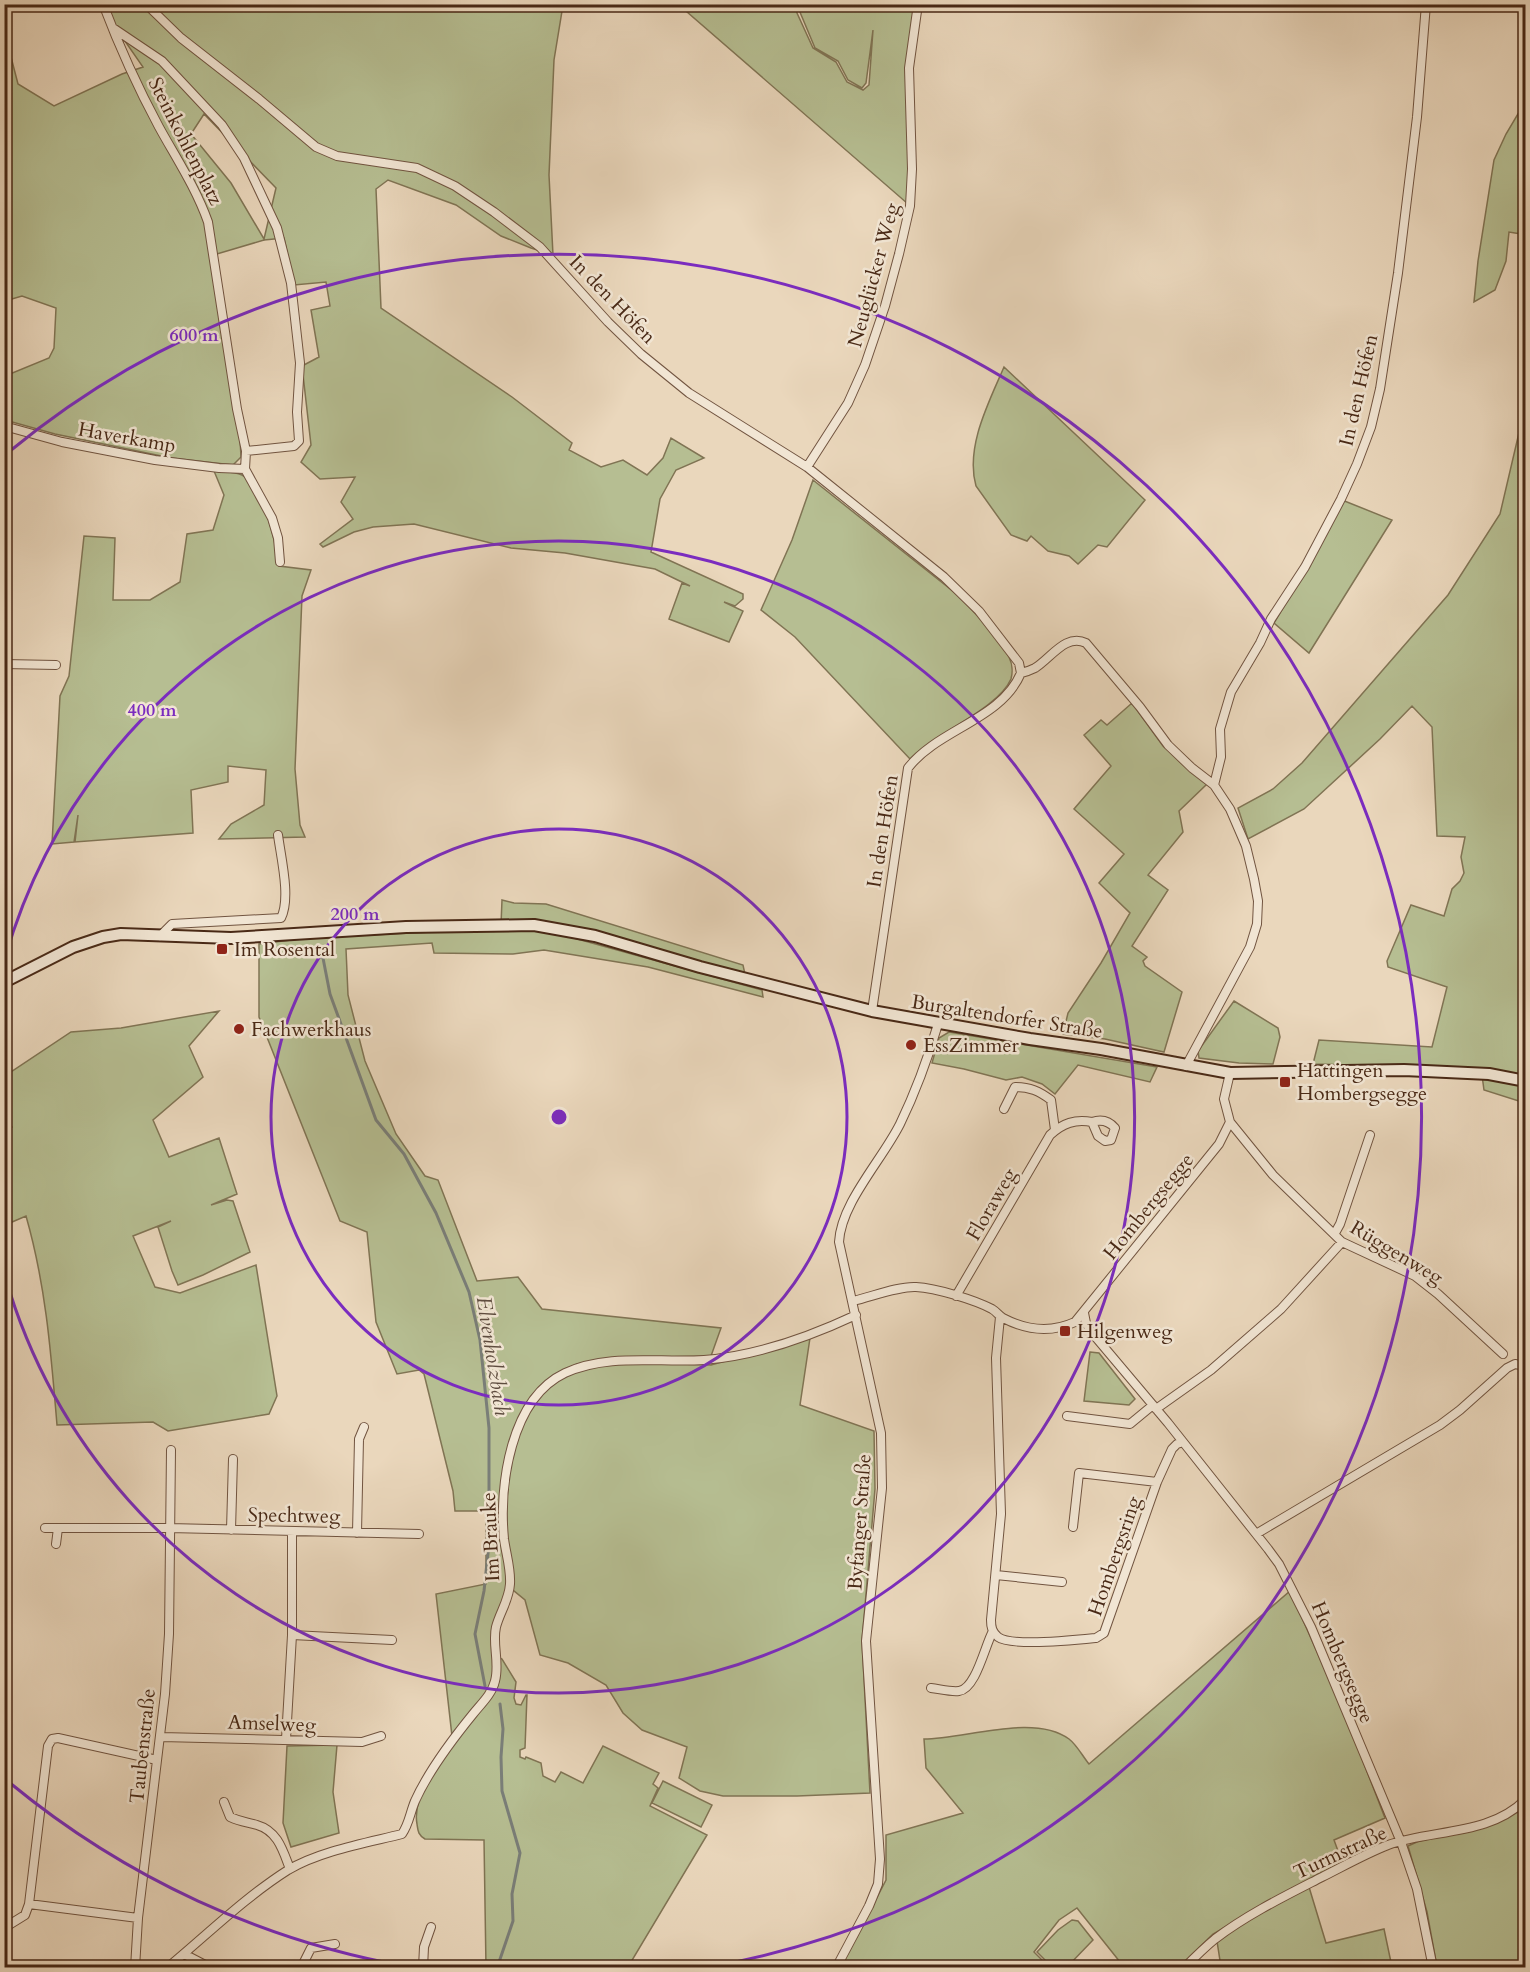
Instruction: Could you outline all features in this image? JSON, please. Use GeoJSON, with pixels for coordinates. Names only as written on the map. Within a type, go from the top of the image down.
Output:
{"type":"FeatureCollection","features":[{"type":"Feature","properties":{"kind":"main road","name":"Burgaltendorfer Straße"},"geometry":{"type":"LineString","coordinates":[[4,982],[45,959],[73,947],[103,937],[121,934],[231,938],[375,928],[534,925],[595,936],[700,967],[872,1011],[1230,1073],[1404,1070],[1490,1074],[1526,1081]]}},
{"type":"Feature","properties":{"kind":"street","name":"Steinkohlenplatz"},"geometry":{"type":"LineString","coordinates":[[103,4],[158,124],[196,193],[208,222],[237,410],[246,451],[246,469],[272,518],[278,538],[280,562]]}},
{"type":"Feature","properties":{"kind":"street","name":"In den Höfen"},"geometry":{"type":"LineString","coordinates":[[146,4],[181,38],[316,147],[337,156],[417,168],[455,186],[540,247],[608,322],[657,367],[689,393],[807,467],[963,593],[1009,648],[1019,663],[1021,673]]}},
{"type":"Feature","properties":{"kind":"street","name":"Neuglücker Weg"},"geometry":{"type":"LineString","coordinates":[[807,467],[848,403],[865,365],[885,306],[899,254],[910,206],[912,169],[909,68],[918,4]]}},
{"type":"Feature","properties":{"kind":"street","name":"In den Höfen"},"geometry":{"type":"LineString","coordinates":[[1215,784],[1221,757],[1220,729],[1231,692],[1260,643],[1271,619],[1305,567],[1341,499],[1371,427],[1380,389],[1398,273],[1417,117],[1426,4]]}},
{"type":"Feature","properties":{"kind":"street","name":"Steinkohlenplatz"},"geometry":{"type":"LineString","coordinates":[[112,27],[162,61],[222,125],[244,158],[277,228],[291,283],[298,351],[299,441],[294,446],[246,451]]}},
{"type":"Feature","properties":{"kind":"street","name":"Haverkamp"},"geometry":{"type":"LineString","coordinates":[[4,426],[62,442],[155,460],[246,469]]}},
{"type":"Feature","properties":{"kind":"street","name":"In den Höfen"},"geometry":{"type":"LineString","coordinates":[[872,1011],[908,768],[924,751],[992,707],[1011,691],[1021,673],[1034,668],[1071,640],[1080,640],[1086,643],[1140,707],[1168,745],[1192,768],[1215,784],[1230,809],[1246,846],[1254,879],[1257,924],[1250,947],[1186,1066]]}},
{"type":"Feature","properties":{"kind":"street"},"geometry":{"type":"LineString","coordinates":[[4,664],[56,665]]}},
{"type":"Feature","properties":{"kind":"street"},"geometry":{"type":"LineString","coordinates":[[160,936],[172,924],[280,918],[285,910],[285,894],[278,835]]}},
{"type":"Feature","properties":{"kind":"street","name":"Byfanger Straße"},"geometry":{"type":"LineString","coordinates":[[836,1968],[878,1884],[880,1858],[866,1641],[882,1488],[881,1433],[839,1242],[840,1229],[846,1212],[886,1149],[908,1107],[927,1064],[938,1024]]}},
{"type":"Feature","properties":{"kind":"street"},"geometry":{"type":"LineString","coordinates":[[1230,1073],[1224,1099],[1230,1122]]}},
{"type":"Feature","properties":{"kind":"street"},"geometry":{"type":"LineString","coordinates":[[1004,1109],[1015,1087],[1027,1087],[1039,1091],[1051,1100],[1055,1130]]}},
{"type":"Feature","properties":{"kind":"street"},"geometry":{"type":"LineString","coordinates":[[1055,1130],[1061,1125],[1079,1120],[1092,1122]]}},
{"type":"Feature","properties":{"kind":"street","name":"Rüggenweg"},"geometry":{"type":"LineString","coordinates":[[1230,1122],[1287,1189],[1342,1242],[1415,1276],[1446,1301],[1503,1354]]}},
{"type":"Feature","properties":{"kind":"street","name":"Hombergsegge"},"geometry":{"type":"LineString","coordinates":[[1230,1122],[1219,1144],[1102,1287],[1084,1313],[1086,1323],[1279,1564],[1311,1627],[1401,1842],[1417,1889],[1433,1968]]}},
{"type":"Feature","properties":{"kind":"street","name":"Floraweg"},"geometry":{"type":"LineString","coordinates":[[956,1296],[1055,1130]]}},
{"type":"Feature","properties":{"kind":"street"},"geometry":{"type":"LineString","coordinates":[[1335,1233],[1370,1135]]}},
{"type":"Feature","properties":{"kind":"street"},"geometry":{"type":"LineString","coordinates":[[1067,1416],[1130,1424],[1211,1370],[1281,1309],[1342,1242]]}},
{"type":"Feature","properties":{"kind":"street"},"geometry":{"type":"LineString","coordinates":[[853,1301],[914,1287],[932,1289],[993,1310],[1000,1317],[1044,1330],[1053,1330],[1075,1322],[1084,1313]]}},
{"type":"Feature","properties":{"kind":"street","name":"Im Brauke"},"geometry":{"type":"LineString","coordinates":[[167,1968],[233,1910],[290,1869],[324,1855],[402,1834],[409,1824],[414,1803],[426,1780],[455,1736],[490,1693],[497,1671],[496,1626],[508,1596],[510,1584],[504,1538],[504,1486],[511,1447],[529,1408],[549,1382],[578,1368],[594,1364],[640,1360],[705,1360],[739,1354],[807,1336],[856,1316]]}},
{"type":"Feature","properties":{"kind":"street"},"geometry":{"type":"LineString","coordinates":[[931,1688],[959,1691],[966,1688],[975,1675],[993,1631],[991,1620],[1001,1515],[996,1358],[1000,1317]]}},
{"type":"Feature","properties":{"kind":"street"},"geometry":{"type":"LineString","coordinates":[[1256,1534],[1440,1425],[1507,1368],[1515,1364],[1524,1365]]}},
{"type":"Feature","properties":{"kind":"street","name":"Spechtweg"},"geometry":{"type":"LineString","coordinates":[[357,1533],[359,1439],[364,1427]]}},
{"type":"Feature","properties":{"kind":"street","name":"Hombergsring"},"geometry":{"type":"LineString","coordinates":[[993,1631],[1000,1638],[1016,1641],[1089,1639],[1100,1636],[1106,1630],[1157,1482],[1172,1449],[1183,1442]]}},
{"type":"Feature","properties":{"kind":"street","name":"Taubenstraße"},"geometry":{"type":"LineString","coordinates":[[135,1968],[138,1917],[161,1737],[169,1634],[171,1450]]}},
{"type":"Feature","properties":{"kind":"street","name":"Spechtweg"},"geometry":{"type":"LineString","coordinates":[[231,1530],[233,1459]]}},
{"type":"Feature","properties":{"kind":"street","name":"Hombergsring"},"geometry":{"type":"LineString","coordinates":[[1073,1527],[1079,1473],[1157,1482]]}},
{"type":"Feature","properties":{"kind":"street"},"geometry":{"type":"LineString","coordinates":[[45,1528],[169,1528]]}},
{"type":"Feature","properties":{"kind":"street"},"geometry":{"type":"LineString","coordinates":[[56,1544],[58,1528]]}},
{"type":"Feature","properties":{"kind":"street","name":"Spechtweg"},"geometry":{"type":"LineString","coordinates":[[169,1528],[419,1534]]}},
{"type":"Feature","properties":{"kind":"street"},"geometry":{"type":"LineString","coordinates":[[286,1739],[292,1635],[292,1532]]}},
{"type":"Feature","properties":{"kind":"street","name":"Hombergsring"},"geometry":{"type":"LineString","coordinates":[[996,1575],[1062,1582]]}},
{"type":"Feature","properties":{"kind":"street"},"geometry":{"type":"LineString","coordinates":[[292,1635],[392,1640]]}},
{"type":"Feature","properties":{"kind":"street","name":"Amselweg"},"geometry":{"type":"LineString","coordinates":[[161,1737],[362,1742],[381,1736]]}},
{"type":"Feature","properties":{"kind":"street"},"geometry":{"type":"LineString","coordinates":[[4,1928],[25,1915],[29,1904],[48,1746],[52,1739],[58,1738],[158,1760]]}},
{"type":"Feature","properties":{"kind":"street","name":"Turmstraße"},"geometry":{"type":"LineString","coordinates":[[1184,1968],[1213,1940],[1271,1903],[1367,1855],[1389,1845],[1480,1824],[1508,1813],[1526,1799]]}},
{"type":"Feature","properties":{"kind":"street"},"geometry":{"type":"LineString","coordinates":[[225,1802],[230,1817],[242,1823],[258,1825],[278,1839],[290,1869]]}},
{"type":"Feature","properties":{"kind":"street"},"geometry":{"type":"LineString","coordinates":[[29,1904],[138,1917]]}},
{"type":"Feature","properties":{"kind":"street"},"geometry":{"type":"LineString","coordinates":[[423,1968],[423,1947],[431,1927]]}},
{"type":"Feature","properties":{"kind":"street"},"geometry":{"type":"LineString","coordinates":[[301,1968],[311,1948],[335,1944]]}},
{"type":"Feature","properties":{"kind":"street"},"geometry":{"type":"LineString","coordinates":[[184,1954],[211,1968]]}},
{"type":"Feature","properties":{"kind":"green space"},"geometry":{"type":"Polygon","coordinates":[[[100,5],[563,5],[554,60],[549,175],[553,255],[501,236],[456,205],[388,180],[376,189],[381,308],[512,397],[572,443],[569,450],[601,467],[623,460],[647,475],[663,458],[671,438],[704,458],[676,470],[660,499],[651,552],[743,594],[743,599],[735,606],[724,602],[743,611],[729,642],[669,619],[682,583],[690,586],[655,569],[565,553],[511,548],[414,524],[373,527],[354,532],[323,547],[320,544],[353,519],[341,502],[355,477],[320,479],[301,462],[311,445],[302,366],[319,357],[311,310],[330,306],[326,282],[294,285],[284,238],[264,240],[210,256],[240,439],[241,457],[233,465],[171,458],[55,434],[5,420],[5,376],[49,358],[54,348],[56,308],[22,296],[5,301],[4,30],[18,84],[54,106],[122,74],[143,67],[100,5]],[[204,114],[191,134],[231,183],[264,239],[276,188],[204,114]]]}},
{"type":"Feature","properties":{"kind":"green space"},"geometry":{"type":"Polygon","coordinates":[[[679,5],[796,5],[797,13],[813,48],[836,62],[847,82],[863,90],[869,85],[873,30],[866,83],[862,88],[848,80],[838,61],[815,48],[797,5],[915,5],[912,26],[908,204],[679,5]]]}},
{"type":"Feature","properties":{"kind":"green space"},"geometry":{"type":"Polygon","coordinates":[[[1525,102],[1525,262],[1521,234],[1509,232],[1506,261],[1495,290],[1474,302],[1494,160],[1525,102]]]}},
{"type":"Feature","properties":{"kind":"green space"},"geometry":{"type":"Polygon","coordinates":[[[1004,367],[1145,500],[1107,547],[1098,545],[1078,564],[1069,556],[1048,551],[1031,536],[1027,541],[1011,535],[976,486],[973,471],[976,440],[1004,367]]]}},
{"type":"Feature","properties":{"kind":"green space"},"geometry":{"type":"Polygon","coordinates":[[[1525,407],[1525,1103],[1484,1090],[1481,1068],[1313,1064],[1319,1040],[1432,1047],[1447,987],[1388,967],[1387,961],[1411,905],[1444,916],[1452,889],[1464,873],[1461,857],[1465,837],[1437,836],[1432,727],[1412,706],[1304,809],[1248,839],[1238,808],[1273,789],[1302,763],[1448,595],[1500,514],[1525,407]]]}},
{"type":"Feature","properties":{"kind":"green space"},"geometry":{"type":"Polygon","coordinates":[[[214,471],[242,475],[256,490],[267,516],[279,566],[311,570],[302,596],[295,769],[300,825],[305,837],[219,839],[231,824],[264,805],[266,770],[228,766],[228,782],[191,790],[193,833],[75,842],[78,815],[74,842],[52,844],[60,696],[69,676],[84,536],[115,538],[113,600],[150,600],[180,582],[187,534],[213,530],[224,495],[214,471]]]}},
{"type":"Feature","properties":{"kind":"green space"},"geometry":{"type":"Polygon","coordinates":[[[813,480],[959,596],[993,633],[1010,659],[1011,679],[993,701],[934,740],[910,759],[795,637],[761,610],[792,540],[813,480]]]}},
{"type":"Feature","properties":{"kind":"green space"},"geometry":{"type":"Polygon","coordinates":[[[1342,500],[1392,520],[1309,653],[1274,623],[1319,547],[1342,500]]]}},
{"type":"Feature","properties":{"kind":"green space"},"geometry":{"type":"Polygon","coordinates":[[[1132,703],[1163,746],[1207,784],[1179,811],[1183,832],[1148,875],[1168,890],[1132,946],[1147,957],[1143,961],[1145,966],[1182,992],[1164,1052],[1105,1039],[1063,1034],[1068,1013],[1130,913],[1099,883],[1124,854],[1074,809],[1111,766],[1084,735],[1101,720],[1107,725],[1132,703]]]}},
{"type":"Feature","properties":{"kind":"green space"},"geometry":{"type":"Polygon","coordinates":[[[502,900],[514,903],[546,904],[743,965],[746,979],[596,935],[501,925],[502,900]]]}},
{"type":"Feature","properties":{"kind":"green space"},"geometry":{"type":"Polygon","coordinates":[[[534,927],[762,990],[763,997],[648,967],[544,950],[513,954],[434,953],[432,943],[346,949],[348,995],[365,1061],[396,1134],[425,1176],[438,1180],[477,1281],[518,1277],[542,1309],[721,1328],[711,1356],[611,1358],[577,1364],[546,1382],[528,1407],[502,1485],[507,1574],[506,1593],[492,1635],[494,1672],[488,1691],[452,1736],[436,1594],[486,1584],[486,1511],[455,1511],[453,1491],[424,1374],[419,1370],[397,1374],[376,1322],[367,1232],[340,1221],[259,1017],[259,944],[307,938],[534,927]]]}},
{"type":"Feature","properties":{"kind":"green space"},"geometry":{"type":"Polygon","coordinates":[[[1234,1001],[1278,1028],[1280,1037],[1273,1064],[1199,1058],[1198,1051],[1234,1001]]]}},
{"type":"Feature","properties":{"kind":"green space"},"geometry":{"type":"Polygon","coordinates":[[[219,1011],[189,1046],[203,1077],[153,1120],[169,1157],[219,1138],[237,1194],[211,1205],[227,1200],[233,1201],[250,1252],[178,1285],[158,1227],[171,1221],[133,1236],[155,1287],[180,1293],[256,1265],[277,1396],[269,1414],[168,1431],[153,1422],[57,1425],[43,1294],[26,1216],[5,1225],[5,1133],[12,1127],[5,1116],[5,1076],[71,1032],[121,1028],[219,1011]]]}},
{"type":"Feature","properties":{"kind":"green space"},"geometry":{"type":"Polygon","coordinates":[[[949,1032],[1157,1067],[1150,1082],[1078,1065],[1055,1094],[1042,1084],[1022,1077],[1006,1080],[932,1063],[939,1038],[949,1032]]]}},
{"type":"Feature","properties":{"kind":"green space"},"geometry":{"type":"Polygon","coordinates":[[[810,1338],[800,1405],[874,1431],[875,1489],[862,1641],[870,1793],[723,1796],[700,1791],[679,1778],[687,1747],[642,1730],[623,1713],[606,1685],[568,1663],[540,1655],[525,1600],[513,1590],[507,1538],[506,1485],[513,1447],[530,1408],[548,1386],[578,1370],[614,1362],[711,1365],[810,1338]]]}},
{"type":"Feature","properties":{"kind":"green space"},"geometry":{"type":"Polygon","coordinates":[[[1090,1352],[1099,1353],[1135,1399],[1129,1405],[1084,1401],[1090,1352]]]}},
{"type":"Feature","properties":{"kind":"green space"},"geometry":{"type":"Polygon","coordinates":[[[1290,1591],[1346,1717],[1385,1818],[1334,1840],[1342,1862],[1213,1934],[1179,1967],[1124,1967],[1077,1908],[1059,1920],[1034,1952],[1049,1967],[840,1968],[886,1880],[886,1835],[963,1813],[926,1768],[924,1739],[999,1729],[1037,1728],[1069,1739],[1089,1764],[1290,1591]]]}},
{"type":"Feature","properties":{"kind":"green space"},"geometry":{"type":"Polygon","coordinates":[[[500,1658],[516,1682],[514,1698],[516,1704],[521,1705],[527,1695],[525,1748],[520,1750],[520,1757],[541,1763],[543,1776],[555,1782],[561,1772],[583,1783],[603,1746],[659,1773],[653,1784],[658,1788],[650,1806],[707,1835],[628,1967],[486,1967],[484,1840],[425,1839],[419,1833],[417,1807],[423,1790],[446,1753],[498,1687],[500,1658]]]}},
{"type":"Feature","properties":{"kind":"green space"},"geometry":{"type":"Polygon","coordinates":[[[337,1745],[333,1792],[339,1833],[291,1847],[283,1823],[287,1746],[337,1745]]]}},
{"type":"Feature","properties":{"kind":"green space"},"geometry":{"type":"Polygon","coordinates":[[[663,1781],[712,1805],[701,1827],[652,1803],[663,1781]]]}},
{"type":"Feature","properties":{"kind":"green space"},"geometry":{"type":"Polygon","coordinates":[[[1525,1802],[1525,1967],[1437,1967],[1427,1912],[1408,1846],[1419,1841],[1468,1831],[1525,1802]]]}},
{"type":"Feature","properties":{"kind":"green space"},"geometry":{"type":"Polygon","coordinates":[[[1309,1887],[1326,1943],[1384,1929],[1392,1967],[1221,1967],[1217,1941],[1241,1924],[1309,1887]]]}},
{"type":"Feature","properties":{"kind":"green space"},"geometry":{"type":"Polygon","coordinates":[[[1072,1920],[1078,1921],[1093,1940],[1067,1967],[1052,1967],[1037,1952],[1058,1930],[1072,1920]]]}},
{"type":"Feature","properties":{"kind":"waterway","name":"Elvenholzbach"},"geometry":{"type":"LineString","coordinates":[[322,953],[330,994],[376,1120],[404,1154],[436,1213],[469,1292],[480,1340],[489,1428],[489,1544],[484,1591],[475,1634],[485,1686]]}},
{"type":"Feature","properties":{"kind":"waterway","name":"Elvenholzbach"},"geometry":{"type":"LineString","coordinates":[[497,1968],[513,1921],[512,1894],[520,1853],[502,1791],[503,1729],[500,1704]]}},
{"type":"Feature","properties":{"kind":"place","name":"Im Rosental"},"geometry":{"type":"Point","coordinates":[222,949]}},
{"type":"Feature","properties":{"kind":"place","name":"Fachwerkhaus"},"geometry":{"type":"Point","coordinates":[239,1029]}},
{"type":"Feature","properties":{"kind":"place","name":"EssZimmer"},"geometry":{"type":"Point","coordinates":[911,1045]}},
{"type":"Feature","properties":{"kind":"place","name":"Hattingen Hombergsegge"},"geometry":{"type":"Point","coordinates":[1285,1082]}},
{"type":"Feature","properties":{"kind":"place","name":"Hilgenweg"},"geometry":{"type":"Point","coordinates":[1065,1331]}}]}
